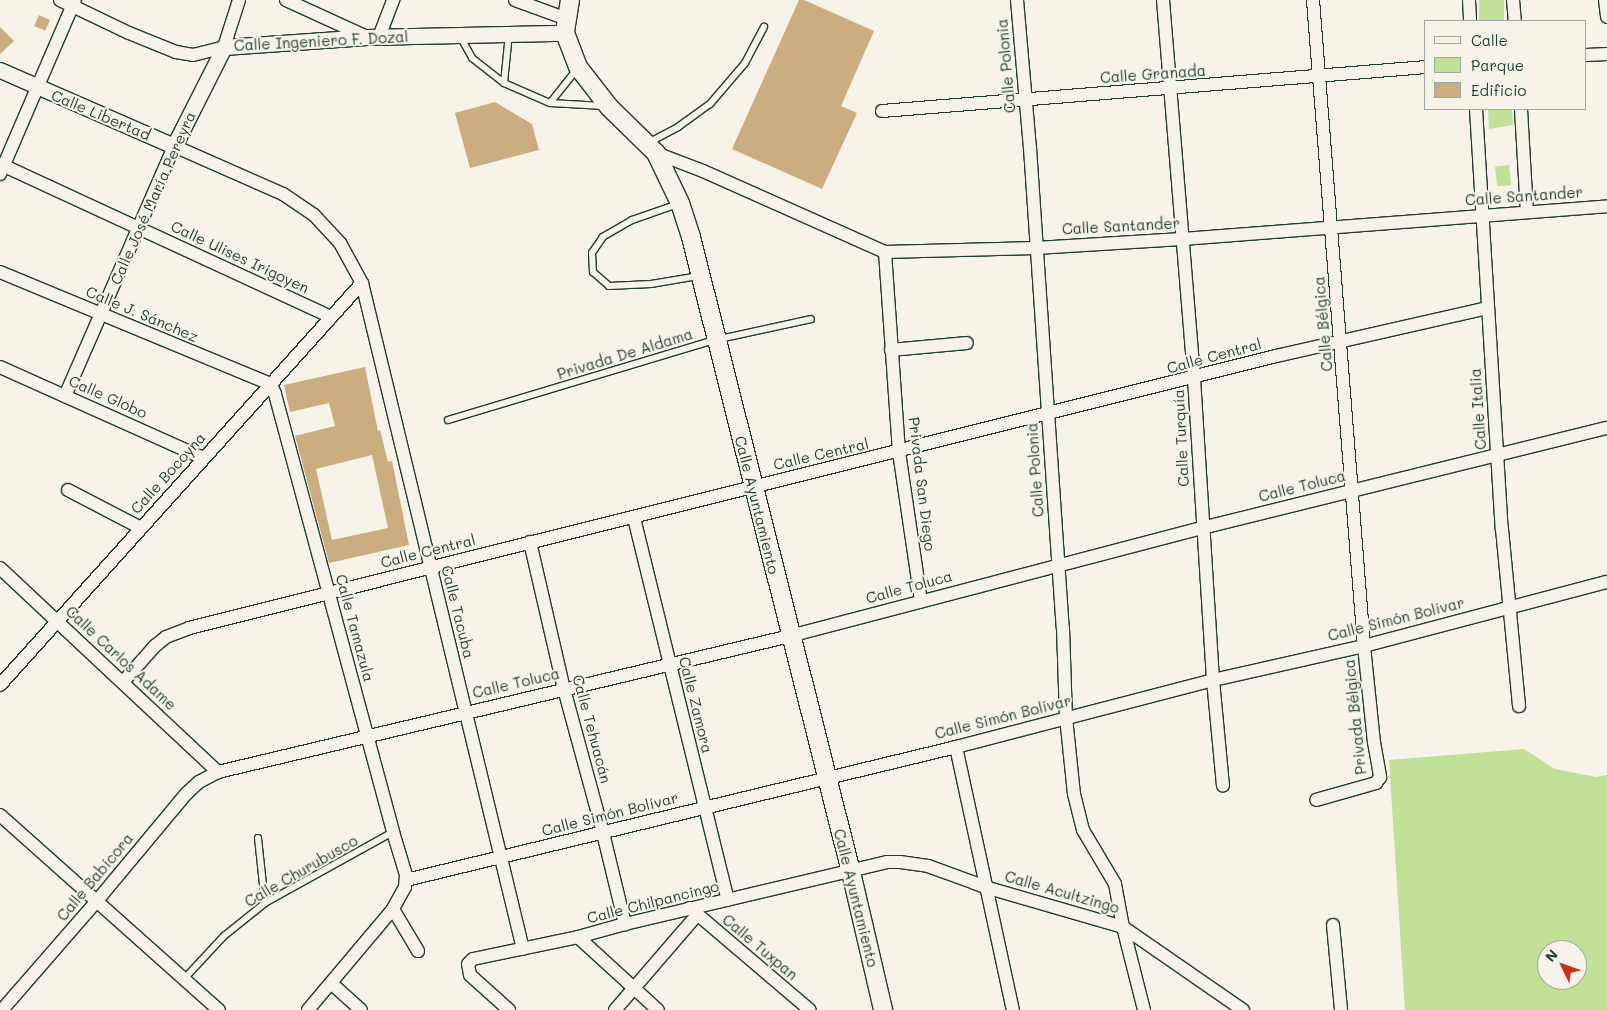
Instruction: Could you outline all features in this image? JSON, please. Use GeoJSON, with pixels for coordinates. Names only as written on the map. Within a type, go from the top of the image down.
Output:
{"type":"FeatureCollection","features":[{"type":"Feature","properties":{"kind":"main road"},"geometry":{"type":"LineString","coordinates":[[566,26],[570,0]]}},
{"type":"Feature","properties":{"kind":"main road","name":"Calle Ayuntamiento"},"geometry":{"type":"LineString","coordinates":[[566,26],[578,67],[609,106],[651,148],[680,203],[851,872],[883,1010]]}},
{"type":"Feature","properties":{"kind":"street","name":"Calle Ingeniero F. Dozal"},"geometry":{"type":"LineString","coordinates":[[60,0],[74,3],[129,33],[176,52],[193,55],[224,47],[373,37],[509,34],[566,26]]}},
{"type":"Feature","properties":{"kind":"street","name":"Calle José María Pereyra"},"geometry":{"type":"LineString","coordinates":[[65,396],[174,146],[224,47],[239,0]]}},
{"type":"Feature","properties":{"kind":"street"},"geometry":{"type":"LineString","coordinates":[[286,0],[373,37],[393,0]]}},
{"type":"Feature","properties":{"kind":"street"},"geometry":{"type":"LineString","coordinates":[[515,0],[566,26]]}},
{"type":"Feature","properties":{"kind":"street","name":"Calle Polonia"},"geometry":{"type":"LineString","coordinates":[[1017,0],[1024,100],[1030,148],[1058,565],[1066,718],[1078,814],[1083,830],[1115,884],[1123,927],[1144,1010]]}},
{"type":"Feature","properties":{"kind":"street","name":"Calle Turquía"},"geometry":{"type":"LineString","coordinates":[[1163,0],[1194,378],[1202,528],[1222,786]]}},
{"type":"Feature","properties":{"kind":"street","name":"Calle Bélgica"},"geometry":{"type":"LineString","coordinates":[[1314,0],[1364,646]]}},
{"type":"Feature","properties":{"kind":"street"},"geometry":{"type":"LineString","coordinates":[[1469,0],[1470,20]]}},
{"type":"Feature","properties":{"kind":"street"},"geometry":{"type":"LineString","coordinates":[[1513,0],[1515,20]]}},
{"type":"Feature","properties":{"kind":"street"},"geometry":{"type":"LineString","coordinates":[[1605,0],[1607,17]]}},
{"type":"Feature","properties":{"kind":"street"},"geometry":{"type":"LineString","coordinates":[[1,168],[74,3]]}},
{"type":"Feature","properties":{"kind":"street"},"geometry":{"type":"LineString","coordinates":[[1587,55],[1607,54]]}},
{"type":"Feature","properties":{"kind":"street","name":"Calle Granada"},"geometry":{"type":"LineString","coordinates":[[882,111],[1424,68]]}},
{"type":"Feature","properties":{"kind":"street","name":"Calle Libertad"},"geometry":{"type":"LineString","coordinates":[[0,70],[283,194],[298,203],[321,222],[340,243],[362,283]]}},
{"type":"Feature","properties":{"kind":"street","name":"Calle Italia"},"geometry":{"type":"LineString","coordinates":[[1476,110],[1484,216],[1487,308],[1509,607],[1519,706]]}},
{"type":"Feature","properties":{"kind":"street"},"geometry":{"type":"LineString","coordinates":[[1522,110],[1527,212]]}},
{"type":"Feature","properties":{"kind":"street","name":"Calle Santander"},"geometry":{"type":"LineString","coordinates":[[651,148],[885,252],[1036,248],[1182,239],[1607,206]]}},
{"type":"Feature","properties":{"kind":"street","name":"Calle Ulises Irigoyen"},"geometry":{"type":"LineString","coordinates":[[1,168],[138,227],[331,316]]}},
{"type":"Feature","properties":{"kind":"street","name":"Privada San Diego"},"geometry":{"type":"LineString","coordinates":[[885,252],[899,452],[921,601]]}},
{"type":"Feature","properties":{"kind":"street","name":"Calle J. Sánchez"},"geometry":{"type":"LineString","coordinates":[[0,272],[271,384]]}},
{"type":"Feature","properties":{"kind":"street","name":"Calle Bocoyna"},"geometry":{"type":"LineString","coordinates":[[0,686],[362,283]]}},
{"type":"Feature","properties":{"kind":"street","name":"Calle Tacuba"},"geometry":{"type":"LineString","coordinates":[[362,283],[523,948]]}},
{"type":"Feature","properties":{"kind":"street","name":"Calle Central"},"geometry":{"type":"LineString","coordinates":[[123,682],[155,646],[177,632],[1048,413],[1341,341],[1487,308]]}},
{"type":"Feature","properties":{"kind":"street"},"geometry":{"type":"LineString","coordinates":[[891,350],[967,343]]}},
{"type":"Feature","properties":{"kind":"street","name":"Calle Globo"},"geometry":{"type":"LineString","coordinates":[[0,367],[203,458]]}},
{"type":"Feature","properties":{"kind":"street","name":"Calle Tamazula"},"geometry":{"type":"LineString","coordinates":[[271,384],[283,418],[328,593],[406,880]]}},
{"type":"Feature","properties":{"kind":"street","name":"Calle Toluca"},"geometry":{"type":"LineString","coordinates":[[218,772],[790,636],[1202,528],[1607,428]]}},
{"type":"Feature","properties":{"kind":"street"},"geometry":{"type":"LineString","coordinates":[[68,490],[141,528]]}},
{"type":"Feature","properties":{"kind":"street","name":"Calle Zamora"},"geometry":{"type":"LineString","coordinates":[[634,518],[668,664],[728,900]]}},
{"type":"Feature","properties":{"kind":"street","name":"Calle Tehuacán"},"geometry":{"type":"LineString","coordinates":[[530,542],[564,689],[603,832],[625,924]]}},
{"type":"Feature","properties":{"kind":"street","name":"Calle Carlos Adame"},"geometry":{"type":"LineString","coordinates":[[0,568],[218,772]]}},
{"type":"Feature","properties":{"kind":"street","name":"Calle Simón Bolívar"},"geometry":{"type":"LineString","coordinates":[[406,880],[956,746],[1213,680],[1364,646],[1607,582]]}},
{"type":"Feature","properties":{"kind":"street","name":"Privada Bélgica"},"geometry":{"type":"LineString","coordinates":[[1316,800],[1376,783],[1380,777],[1364,646]]}},
{"type":"Feature","properties":{"kind":"street"},"geometry":{"type":"LineString","coordinates":[[956,746],[1013,1010]]}},
{"type":"Feature","properties":{"kind":"street","name":"Calle Babícora"},"geometry":{"type":"LineString","coordinates":[[2,1010],[96,902],[186,794],[199,782],[218,772]]}},
{"type":"Feature","properties":{"kind":"street"},"geometry":{"type":"LineString","coordinates":[[0,815],[219,1010]]}},
{"type":"Feature","properties":{"kind":"street","name":"Calle Acultzingo"},"geometry":{"type":"LineString","coordinates":[[851,872],[887,862],[914,862],[988,888],[1123,927],[1242,1010]]}},
{"type":"Feature","properties":{"kind":"street","name":"Calle Chilpancingo"},"geometry":{"type":"LineString","coordinates":[[509,1010],[470,974],[468,967],[473,959],[578,937],[625,924],[694,912],[728,900],[851,872]]}},
{"type":"Feature","properties":{"kind":"street"},"geometry":{"type":"LineString","coordinates":[[308,1010],[393,908],[402,894],[406,880]]}},
{"type":"Feature","properties":{"kind":"street"},"geometry":{"type":"LineString","coordinates":[[393,908],[418,951]]}},
{"type":"Feature","properties":{"kind":"street"},"geometry":{"type":"LineString","coordinates":[[616,1010],[694,912]]}},
{"type":"Feature","properties":{"kind":"street","name":"Calle Tuxpan"},"geometry":{"type":"LineString","coordinates":[[694,912],[810,1010]]}},
{"type":"Feature","properties":{"kind":"street"},"geometry":{"type":"LineString","coordinates":[[1332,925],[1341,1010]]}},
{"type":"Feature","properties":{"kind":"street"},"geometry":{"type":"LineString","coordinates":[[578,937],[658,1010]]}},
{"type":"Feature","properties":{"kind":"street"},"geometry":{"type":"LineString","coordinates":[[331,984],[361,1010]]}},
{"type":"Feature","properties":{"kind":"lane"},"geometry":{"type":"LineString","coordinates":[[651,148],[710,104],[744,63],[764,27]]}},
{"type":"Feature","properties":{"kind":"lane"},"geometry":{"type":"LineString","coordinates":[[504,83],[509,34]]}},
{"type":"Feature","properties":{"kind":"lane"},"geometry":{"type":"LineString","coordinates":[[459,35],[472,58],[504,83],[550,103],[609,106]]}},
{"type":"Feature","properties":{"kind":"lane"},"geometry":{"type":"LineString","coordinates":[[550,103],[578,67]]}},
{"type":"Feature","properties":{"kind":"lane"},"geometry":{"type":"LineString","coordinates":[[680,203],[632,220],[603,237],[592,254],[593,272],[609,286],[651,284],[700,276]]}},
{"type":"Feature","properties":{"kind":"lane","name":"Privada De Aldama"},"geometry":{"type":"LineString","coordinates":[[448,420],[715,340],[811,319]]}},
{"type":"Feature","properties":{"kind":"lane","name":"Calle Churubusco"},"geometry":{"type":"LineString","coordinates":[[184,978],[224,936],[266,903],[392,832]]}},
{"type":"Feature","properties":{"kind":"lane"},"geometry":{"type":"LineString","coordinates":[[258,838],[266,903]]}},
{"type":"Feature","properties":{"kind":"green space"},"geometry":{"type":"Polygon","coordinates":[[[1479,0],[1504,0],[1504,20],[1479,20],[1479,0]]]}},
{"type":"Feature","properties":{"kind":"green space"},"geometry":{"type":"Polygon","coordinates":[[[1488,110],[1512,110],[1513,125],[1489,129],[1488,110]]]}},
{"type":"Feature","properties":{"kind":"green space"},"geometry":{"type":"Polygon","coordinates":[[[1509,165],[1511,185],[1497,186],[1495,166],[1509,165]]]}},
{"type":"Feature","properties":{"kind":"green space"},"geometry":{"type":"Polygon","coordinates":[[[1524,749],[1555,769],[1596,777],[1607,775],[1607,1010],[1405,1010],[1389,760],[1524,749]]]}},
{"type":"Feature","properties":{"kind":"building"},"geometry":{"type":"Polygon","coordinates":[[[799,0],[804,0],[874,31],[841,106],[857,113],[822,189],[732,149],[799,0]]]}},
{"type":"Feature","properties":{"kind":"building"},"geometry":{"type":"Polygon","coordinates":[[[39,15],[50,20],[45,31],[34,26],[39,15]]]}},
{"type":"Feature","properties":{"kind":"building"},"geometry":{"type":"Polygon","coordinates":[[[0,27],[14,41],[0,54],[0,27]]]}},
{"type":"Feature","properties":{"kind":"building"},"geometry":{"type":"Polygon","coordinates":[[[495,102],[532,124],[539,150],[470,168],[455,113],[495,102]]]}},
{"type":"Feature","properties":{"kind":"building"},"geometry":{"type":"Polygon","coordinates":[[[365,367],[378,431],[380,430],[388,462],[392,461],[409,545],[329,563],[295,436],[335,426],[329,403],[290,412],[284,385],[365,367]],[[372,455],[316,469],[332,540],[388,528],[372,455]]]}}]}
